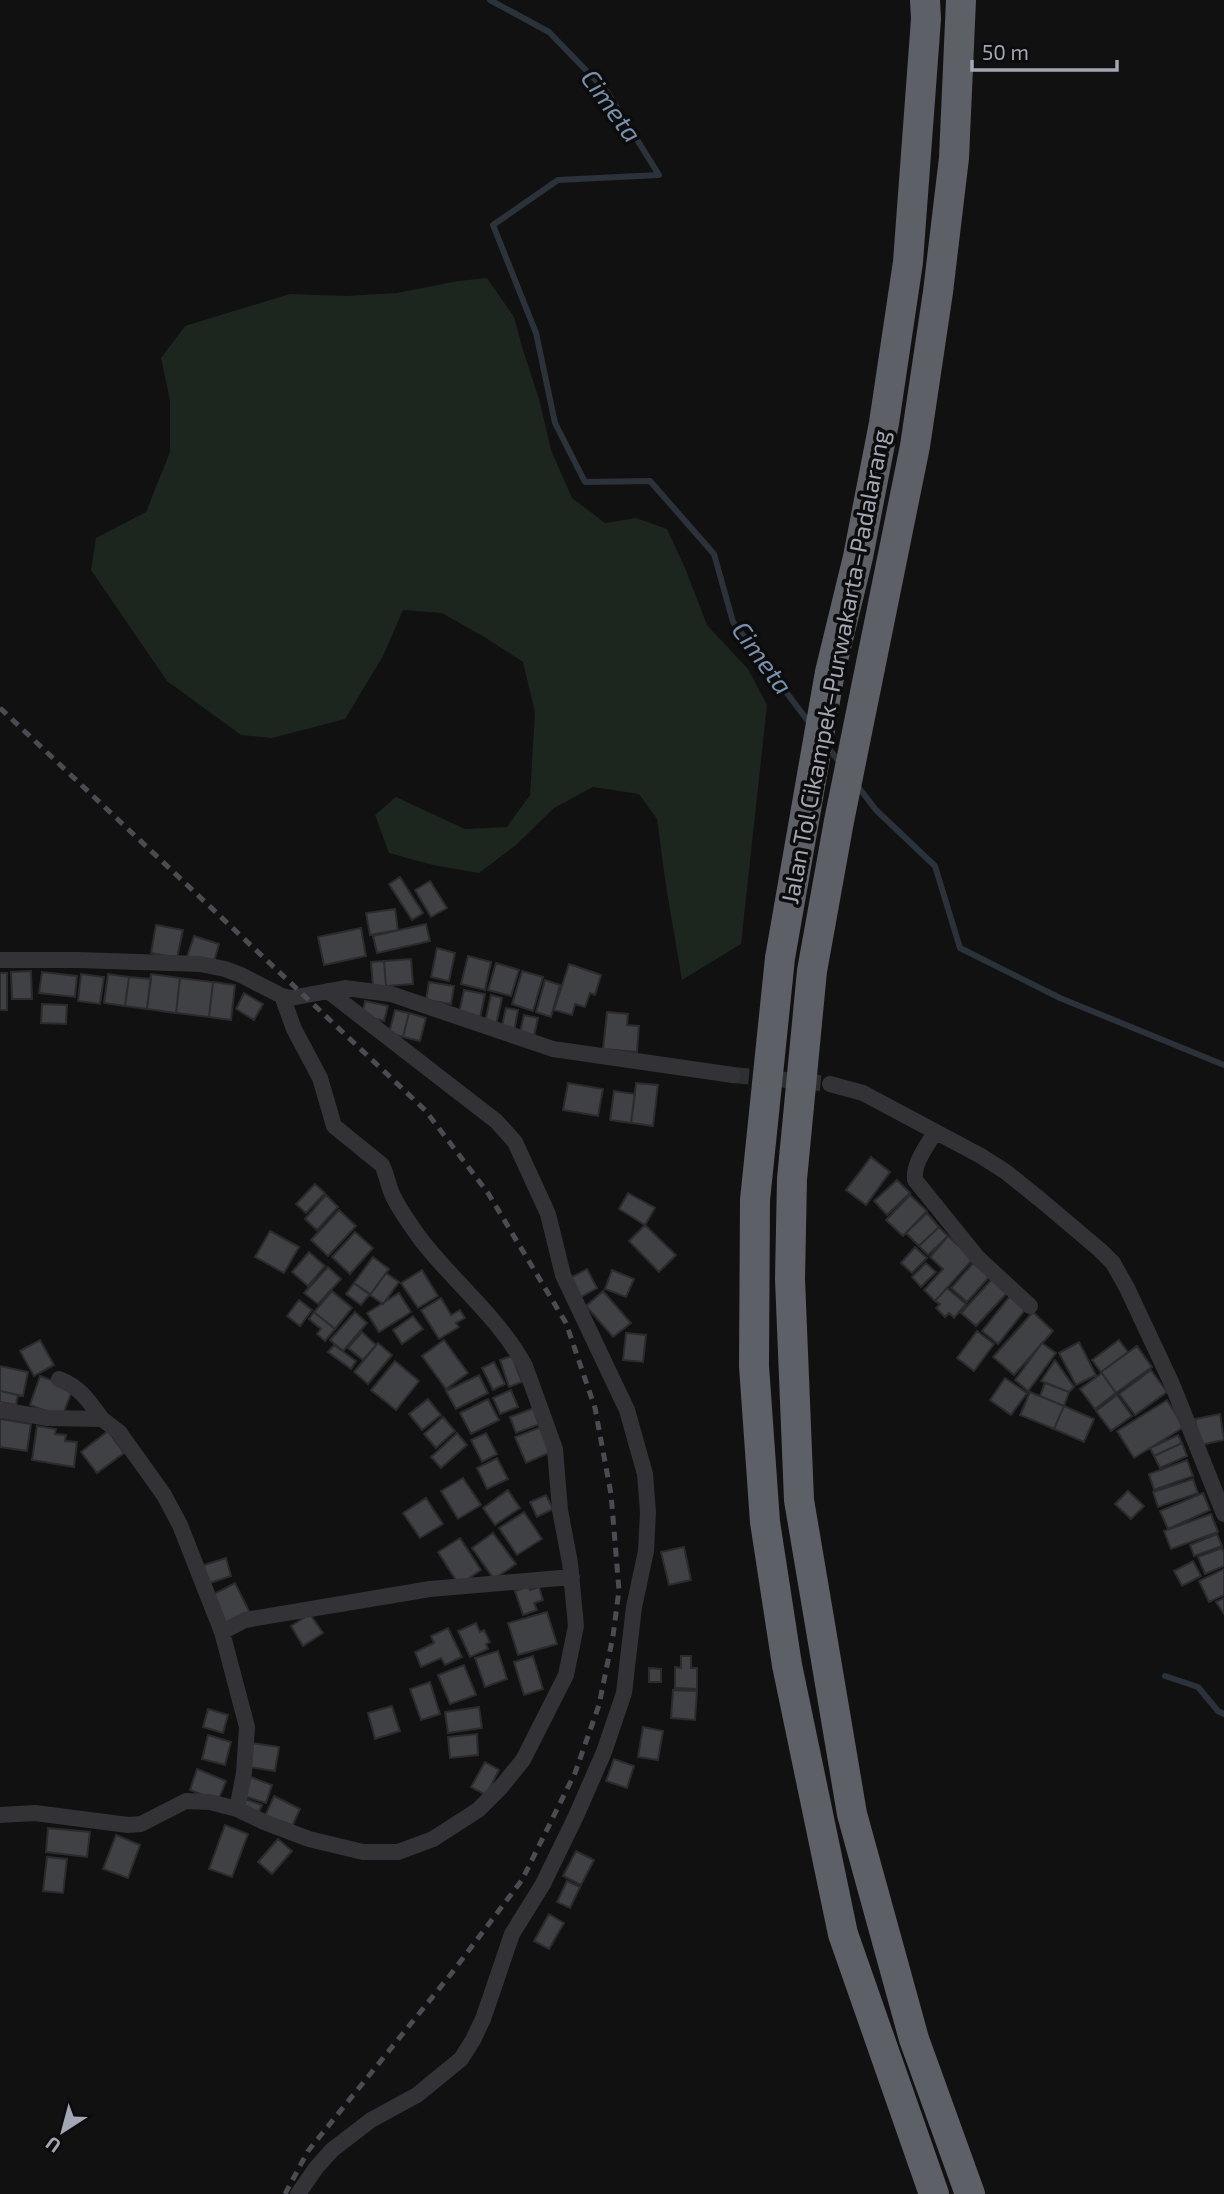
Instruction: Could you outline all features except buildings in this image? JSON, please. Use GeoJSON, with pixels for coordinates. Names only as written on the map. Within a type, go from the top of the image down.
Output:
{"type":"FeatureCollection","features":[{"type":"Feature","properties":{"kind":"highway","name":"Jalan Tol Cikampek–Purwakarta–Padalarang"},"geometry":{"type":"LineString","coordinates":[[925,0],[923,68],[908,262],[884,423],[858,556],[830,672],[780,958],[755,1200],[754,1366],[765,1522],[787,1665],[843,1934],[934,2194]]}},
{"type":"Feature","properties":{"kind":"highway","name":"Jalan Tol Cikampek–Purwakarta–Padalarang"},"geometry":{"type":"LineString","coordinates":[[961,0],[954,158],[938,292],[915,446],[839,821],[812,971],[792,1179],[790,1279],[799,1500],[852,1814],[914,2039],[970,2194]]}},
{"type":"Feature","properties":{"kind":"street"},"geometry":{"type":"LineString","coordinates":[[0,960],[200,964],[225,969],[291,998],[345,988],[391,994],[553,1049],[733,1075]]}},
{"type":"Feature","properties":{"kind":"street"},"geometry":{"type":"LineString","coordinates":[[298,2194],[332,2150],[371,2120],[417,2095],[460,2059],[473,2040],[483,2019],[512,1934],[543,1884],[576,1816],[604,1752],[624,1693],[634,1607],[646,1551],[648,1512],[645,1474],[627,1409],[563,1275],[548,1214],[515,1142],[485,1113],[328,991]]}},
{"type":"Feature","properties":{"kind":"street"},"geometry":{"type":"LineString","coordinates":[[0,1815],[35,1813],[128,1825],[141,1824],[187,1801],[211,1802],[237,1809],[309,1839],[363,1852],[398,1852],[433,1839],[478,1810],[501,1787],[523,1760],[566,1675],[576,1626],[572,1577],[560,1510],[555,1449],[525,1366],[518,1353],[482,1308],[423,1241],[392,1194],[382,1165],[334,1126],[320,1078],[294,1029],[282,996]]}},
{"type":"Feature","properties":{"kind":"street"},"geometry":{"type":"LineString","coordinates":[[830,1084],[863,1093],[981,1156],[1006,1172],[1112,1263],[1127,1288],[1172,1384],[1224,1514]]}},
{"type":"Feature","properties":{"kind":"street"},"geometry":{"type":"LineString","coordinates":[[935,1132],[920,1157],[915,1180],[978,1258],[1030,1306]]}},
{"type":"Feature","properties":{"kind":"street"},"geometry":{"type":"LineString","coordinates":[[59,1378],[82,1391],[102,1419],[119,1432],[164,1495],[180,1525],[222,1632],[247,1727],[244,1773],[237,1809]]}},
{"type":"Feature","properties":{"kind":"street"},"geometry":{"type":"LineString","coordinates":[[0,1410],[48,1418],[102,1419]]}},
{"type":"Feature","properties":{"kind":"street"},"geometry":{"type":"LineString","coordinates":[[222,1632],[245,1620],[430,1589],[572,1577]]}},
{"type":"Feature","properties":{"kind":"shaded area"},"geometry":{"type":"Polygon","coordinates":[[[487,278],[514,317],[539,399],[551,450],[572,498],[605,523],[636,518],[667,529],[707,625],[748,669],[767,705],[741,944],[682,980],[657,819],[639,794],[593,787],[554,808],[516,845],[479,873],[433,865],[389,853],[375,815],[396,797],[465,829],[507,827],[530,795],[535,712],[523,662],[442,613],[403,610],[383,656],[345,719],[272,738],[241,735],[167,681],[91,570],[96,538],[146,512],[170,452],[170,400],[161,358],[185,326],[290,294],[346,296],[397,293],[487,278]]]}},
{"type":"Feature","properties":{"kind":"waterway","name":"Cimeta"},"geometry":{"type":"LineString","coordinates":[[490,0],[549,32],[608,93],[659,175],[558,180],[493,225],[536,333],[555,423],[585,482],[650,481],[714,554],[733,622],[811,725]]}},
{"type":"Feature","properties":{"kind":"waterway","name":"Cimeta"},"geometry":{"type":"LineString","coordinates":[[826,745],[841,764]]}},
{"type":"Feature","properties":{"kind":"waterway","name":"Cimeta"},"geometry":{"type":"LineString","coordinates":[[856,784],[876,810],[935,866],[960,948],[1060,998],[1224,1065]]}},
{"type":"Feature","properties":{"kind":"waterway"},"geometry":{"type":"LineString","coordinates":[[1165,1676],[1198,1687],[1218,1711],[1224,1714]]}},
{"type":"Feature","properties":{"kind":"tunnel"},"geometry":{"type":"LineString","coordinates":[[733,1075],[830,1084]]}},
{"type":"Feature","properties":{"kind":"railway"},"geometry":{"type":"LineString","coordinates":[[0,708],[425,1110],[488,1193],[566,1323],[595,1408],[611,1494],[619,1590],[599,1705],[575,1773],[522,1880],[451,1974],[308,2151],[285,2194]]}}]}
